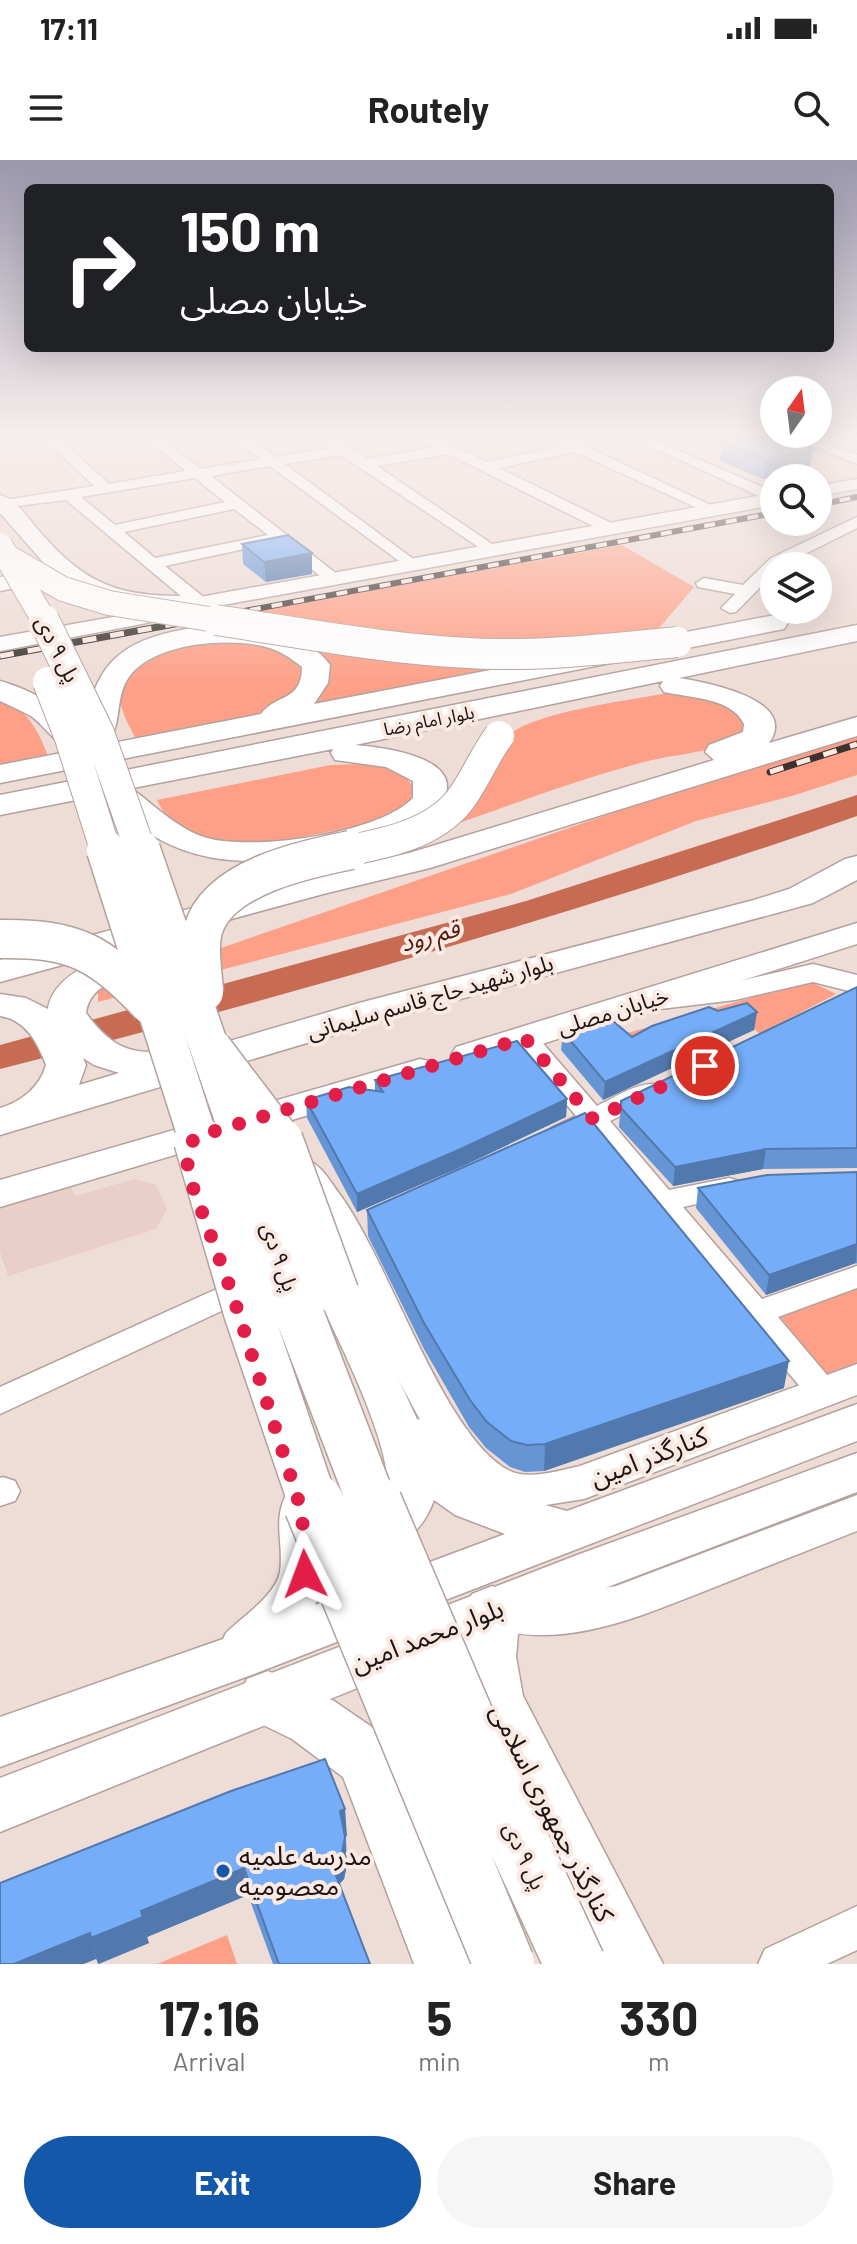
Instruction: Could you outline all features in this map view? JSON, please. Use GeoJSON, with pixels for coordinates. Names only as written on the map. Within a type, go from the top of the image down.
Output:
{"type":"FeatureCollection","features":[{"type":"Feature","properties":{"kind":"main road"},"geometry":{"type":"LineString","coordinates":[[2,548],[38,577],[51,569],[55,561]]}},
{"type":"Feature","properties":{"kind":"main road"},"geometry":{"type":"LineString","coordinates":[[2,548],[55,561],[98,593],[119,601],[137,604],[200,603]]}},
{"type":"Feature","properties":{"kind":"main road"},"geometry":{"type":"LineString","coordinates":[[2,548],[63,589],[98,600],[375,645],[493,654],[566,653],[677,642]]}},
{"type":"Feature","properties":{"kind":"main road","name":"پل ۹ دی"},"geometry":{"type":"LineString","coordinates":[[2,548],[33,645],[84,736],[157,1012],[248,1312],[317,1514],[504,1964]]}},
{"type":"Feature","properties":{"kind":"main road"},"geometry":{"type":"LineString","coordinates":[[0,774],[857,606]]}},
{"type":"Feature","properties":{"kind":"main road","name":"بلوار امام رضا"},"geometry":{"type":"LineString","coordinates":[[0,788],[857,618]]}},
{"type":"Feature","properties":{"kind":"main road"},"geometry":{"type":"LineString","coordinates":[[0,690],[42,710],[84,736],[117,673],[139,654],[175,640],[217,635],[258,637],[294,648],[316,665],[315,686],[308,695],[280,713],[247,727]]}},
{"type":"Feature","properties":{"kind":"main road"},"geometry":{"type":"LineString","coordinates":[[346,753],[396,760],[421,772],[430,780],[433,790],[430,801],[417,813],[375,830],[289,848],[230,851],[205,848],[181,840],[140,787],[346,753],[674,686],[813,653],[857,636]]}},
{"type":"Feature","properties":{"kind":"main road","name":"بلوار امام رضا"},"geometry":{"type":"LineString","coordinates":[[0,805],[140,787],[857,636]]}},
{"type":"Feature","properties":{"kind":"main road"},"geometry":{"type":"LineString","coordinates":[[813,653],[768,683],[764,698],[769,709],[788,726],[845,730]]}},
{"type":"Feature","properties":{"kind":"main road"},"geometry":{"type":"LineString","coordinates":[[497,835],[674,762],[713,754],[758,737],[758,719],[750,710],[720,694],[674,686]]}},
{"type":"Feature","properties":{"kind":"main road"},"geometry":{"type":"LineString","coordinates":[[302,1512],[336,1536],[356,1538],[381,1532],[401,1517],[411,1496],[402,1435],[337,1293],[277,1130],[214,1041],[203,930],[210,916],[227,897],[268,872],[317,857],[386,842],[450,813],[499,736],[538,713]]}},
{"type":"Feature","properties":{"kind":"main road"},"geometry":{"type":"LineString","coordinates":[[0,998],[196,948],[292,915],[418,861],[845,730]]}},
{"type":"Feature","properties":{"kind":"main road","name":"پل ۹ دی"},"geometry":{"type":"LineString","coordinates":[[84,736],[140,787],[295,1303],[369,1497],[493,1787],[575,1964]]}},
{"type":"Feature","properties":{"kind":"main road"},"geometry":{"type":"LineString","coordinates":[[0,971],[319,884],[418,861]]}},
{"type":"Feature","properties":{"kind":"main road","name":"بلوار شهید حاج قاسم سلیمانی"},"geometry":{"type":"LineString","coordinates":[[13,1118],[214,1041],[373,1011],[766,907],[801,896],[857,866]]}},
{"type":"Feature","properties":{"kind":"main road","name":"خیابان مصلی"},"geometry":{"type":"LineString","coordinates":[[0,1194],[183,1154],[525,1038],[857,933]]}},
{"type":"Feature","properties":{"kind":"main road"},"geometry":{"type":"LineString","coordinates":[[0,939],[27,938],[88,953],[109,964],[157,1012]]}},
{"type":"Feature","properties":{"kind":"main road"},"geometry":{"type":"LineString","coordinates":[[13,1118],[53,1095],[63,1080],[69,996],[95,975]]}},
{"type":"Feature","properties":{"kind":"main road"},"geometry":{"type":"LineString","coordinates":[[0,1005],[19,1007],[107,1057],[146,1065],[214,1041]]}},
{"type":"Feature","properties":{"kind":"main road"},"geometry":{"type":"LineString","coordinates":[[183,1154],[232,1293],[302,1512],[305,1574],[252,1678],[366,1758]]}},
{"type":"Feature","properties":{"kind":"main road","name":"بلوار محمد امین"},"geometry":{"type":"LineString","coordinates":[[0,1805],[252,1678],[582,1551],[857,1422]]}},
{"type":"Feature","properties":{"kind":"main road"},"geometry":{"type":"LineString","coordinates":[[402,1435],[449,1462],[469,1499],[582,1551]]}},
{"type":"Feature","properties":{"kind":"main road","name":"بلوار محمد امین"},"geometry":{"type":"LineString","coordinates":[[0,1742],[252,1678],[492,1611],[582,1551],[857,1472]]}},
{"type":"Feature","properties":{"kind":"main road","name":"کنارگذر جمهوری اسلامی"},"geometry":{"type":"LineString","coordinates":[[492,1611],[485,1642],[486,1669],[495,1702],[629,1964]]}},
{"type":"Feature","properties":{"kind":"main road"},"geometry":{"type":"LineString","coordinates":[[448,1964],[366,1758],[369,1740],[377,1723],[404,1697],[440,1687],[478,1693],[495,1702]]}},
{"type":"Feature","properties":{"kind":"street"},"geometry":{"type":"LineString","coordinates":[[2,548],[35,522]]}},
{"type":"Feature","properties":{"kind":"street"},"geometry":{"type":"LineString","coordinates":[[102,522],[200,603]]}},
{"type":"Feature","properties":{"kind":"street"},"geometry":{"type":"LineString","coordinates":[[112,530],[149,522]]}},
{"type":"Feature","properties":{"kind":"street"},"geometry":{"type":"LineString","coordinates":[[259,522],[334,578]]}},
{"type":"Feature","properties":{"kind":"street"},"geometry":{"type":"LineString","coordinates":[[354,522],[410,564]]}},
{"type":"Feature","properties":{"kind":"street"},"geometry":{"type":"LineString","coordinates":[[450,522],[489,549]]}},
{"type":"Feature","properties":{"kind":"street"},"geometry":{"type":"LineString","coordinates":[[597,522],[609,528]]}},
{"type":"Feature","properties":{"kind":"street"},"geometry":{"type":"LineString","coordinates":[[0,644],[142,618],[200,603],[640,522]]}},
{"type":"Feature","properties":{"kind":"street"},"geometry":{"type":"LineString","coordinates":[[730,608],[777,561],[857,522]]}},
{"type":"Feature","properties":{"kind":"street"},"geometry":{"type":"LineString","coordinates":[[153,563],[278,537]]}},
{"type":"Feature","properties":{"kind":"street"},"geometry":{"type":"LineString","coordinates":[[704,583],[746,591]]}},
{"type":"Feature","properties":{"kind":"street"},"geometry":{"type":"LineString","coordinates":[[0,631],[130,609],[200,603]]}},
{"type":"Feature","properties":{"kind":"street"},"geometry":{"type":"LineString","coordinates":[[647,1001],[735,991],[813,973],[845,995]]}},
{"type":"Feature","properties":{"kind":"street"},"geometry":{"type":"LineString","coordinates":[[525,1038],[756,1313],[840,1385]]}},
{"type":"Feature","properties":{"kind":"street"},"geometry":{"type":"LineString","coordinates":[[540,1144],[677,1079]]}},
{"type":"Feature","properties":{"kind":"street","name":"کنارگذر امین"},"geometry":{"type":"LineString","coordinates":[[183,1154],[189,1165],[201,1149],[235,1134],[272,1138],[290,1150],[346,1231],[449,1462],[508,1489],[545,1492],[584,1482],[840,1385]]}},
{"type":"Feature","properties":{"kind":"street"},"geometry":{"type":"LineString","coordinates":[[662,1201],[763,1182]]}},
{"type":"Feature","properties":{"kind":"street"},"geometry":{"type":"LineString","coordinates":[[756,1313],[857,1277]]}},
{"type":"Feature","properties":{"kind":"street"},"geometry":{"type":"LineString","coordinates":[[0,1401],[232,1293]]}},
{"type":"Feature","properties":{"kind":"street"},"geometry":{"type":"LineString","coordinates":[[492,1611],[564,1615],[617,1605],[857,1513]]}},
{"type":"Feature","properties":{"kind":"street"},"geometry":{"type":"LineString","coordinates":[[780,1964],[857,1927]]}},
{"type":"Feature","properties":{"kind":"shaded area"},"geometry":{"type":"Polygon","coordinates":[[[622,545],[694,587],[649,640],[559,649],[218,618],[622,545]]]}},
{"type":"Feature","properties":{"kind":"shaded area"},"geometry":{"type":"Polygon","coordinates":[[[234,640],[276,648],[305,666],[305,687],[272,711],[246,720],[137,741],[120,700],[124,679],[134,667],[165,651],[234,640]]]}},
{"type":"Feature","properties":{"kind":"shaded area"},"geometry":{"type":"Polygon","coordinates":[[[304,646],[574,657],[293,714],[322,692],[328,679],[329,671],[304,646]]]}},
{"type":"Feature","properties":{"kind":"shaded area"},"geometry":{"type":"Polygon","coordinates":[[[668,693],[721,698],[753,727],[715,747],[619,769],[445,828],[492,756],[508,736],[520,728],[560,714],[668,693]]]}},
{"type":"Feature","properties":{"kind":"shaded area"},"geometry":{"type":"Polygon","coordinates":[[[0,697],[17,707],[30,721],[48,756],[0,765],[0,697]]]}},
{"type":"Feature","properties":{"kind":"shaded area"},"geometry":{"type":"Polygon","coordinates":[[[857,733],[857,775],[696,821],[511,894],[98,1002],[98,979],[221,948],[751,765],[857,733]]]}},
{"type":"Feature","properties":{"kind":"shaded area"},"geometry":{"type":"Polygon","coordinates":[[[361,764],[398,772],[410,782],[414,789],[405,808],[378,822],[287,840],[236,844],[211,841],[189,833],[170,820],[157,800],[330,765],[361,764]]]}},
{"type":"Feature","properties":{"kind":"shaded area"},"geometry":{"type":"Polygon","coordinates":[[[810,981],[836,994],[760,1034],[744,1021],[650,1044],[610,1038],[810,981]]]}},
{"type":"Feature","properties":{"kind":"shaded area"},"geometry":{"type":"Polygon","coordinates":[[[134,1179],[156,1185],[167,1209],[156,1229],[8,1276],[0,1252],[0,1205],[70,1185],[75,1196],[134,1179]]]}},
{"type":"Feature","properties":{"kind":"shaded area"},"geometry":{"type":"Polygon","coordinates":[[[857,1286],[857,1367],[828,1378],[778,1314],[857,1286]]]}},
{"type":"Feature","properties":{"kind":"shaded area"},"geometry":{"type":"Polygon","coordinates":[[[227,1935],[237,1964],[157,1964],[227,1935]]]}},
{"type":"Feature","properties":{"kind":"building"},"geometry":{"type":"Polygon","coordinates":[[[288,535],[312,553],[264,562],[242,544],[288,535]]]}},
{"type":"Feature","properties":{"kind":"building"},"geometry":{"type":"Polygon","coordinates":[[[857,987],[857,1148],[766,1149],[675,1167],[621,1108],[621,1101],[857,987]]]}},
{"type":"Feature","properties":{"kind":"building"},"geometry":{"type":"Polygon","coordinates":[[[747,1003],[757,1012],[605,1082],[563,1032],[607,1016],[632,1037],[652,1026],[709,1007],[718,1011],[747,1003]]]}},
{"type":"Feature","properties":{"kind":"building"},"geometry":{"type":"Polygon","coordinates":[[[517,1041],[567,1099],[357,1194],[306,1100],[349,1087],[383,1092],[375,1080],[517,1041]]]}},
{"type":"Feature","properties":{"kind":"building"},"geometry":{"type":"Polygon","coordinates":[[[585,1113],[789,1361],[545,1444],[527,1445],[511,1441],[487,1422],[470,1400],[424,1323],[367,1210],[585,1113]]]}},
{"type":"Feature","properties":{"kind":"building"},"geometry":{"type":"Polygon","coordinates":[[[857,1172],[857,1244],[769,1275],[698,1188],[767,1175],[857,1172]]]}},
{"type":"Feature","properties":{"kind":"building","name":"مدرسه علمیه معصومیه"},"geometry":{"type":"Polygon","coordinates":[[[325,1759],[345,1809],[340,1811],[345,1837],[342,1852],[332,1865],[370,1964],[279,1964],[244,1868],[141,1911],[143,1917],[91,1938],[90,1933],[14,1964],[0,1964],[0,1883],[231,1791],[325,1759]]]}},
{"type":"Feature","properties":{"kind":"waterway","name":"قم رود"},"geometry":{"type":"LineString","coordinates":[[0,1057],[538,908],[645,876],[857,805]]}},
{"type":"Feature","properties":{"kind":"railway"},"geometry":{"type":"LineString","coordinates":[[185,622],[724,522]]}},
{"type":"Feature","properties":{"kind":"railway"},"geometry":{"type":"LineString","coordinates":[[0,656],[196,620]]}},
{"type":"Feature","properties":{"kind":"railway"},"geometry":{"type":"LineString","coordinates":[[770,772],[857,744]]}},
{"type":"Feature","properties":{"kind":"place","name":"مدرسه علمیه معصومیه"},"geometry":{"type":"Point","coordinates":[223,1871]}},
{"type":"Feature","properties":{"kind":"route"},"geometry":{"type":"LineString","coordinates":[[305,1574],[302,1512],[232,1293],[188,1174],[186,1160],[190,1143],[195,1137],[525,1038],[593,1119],[705,1066]]}}]}
